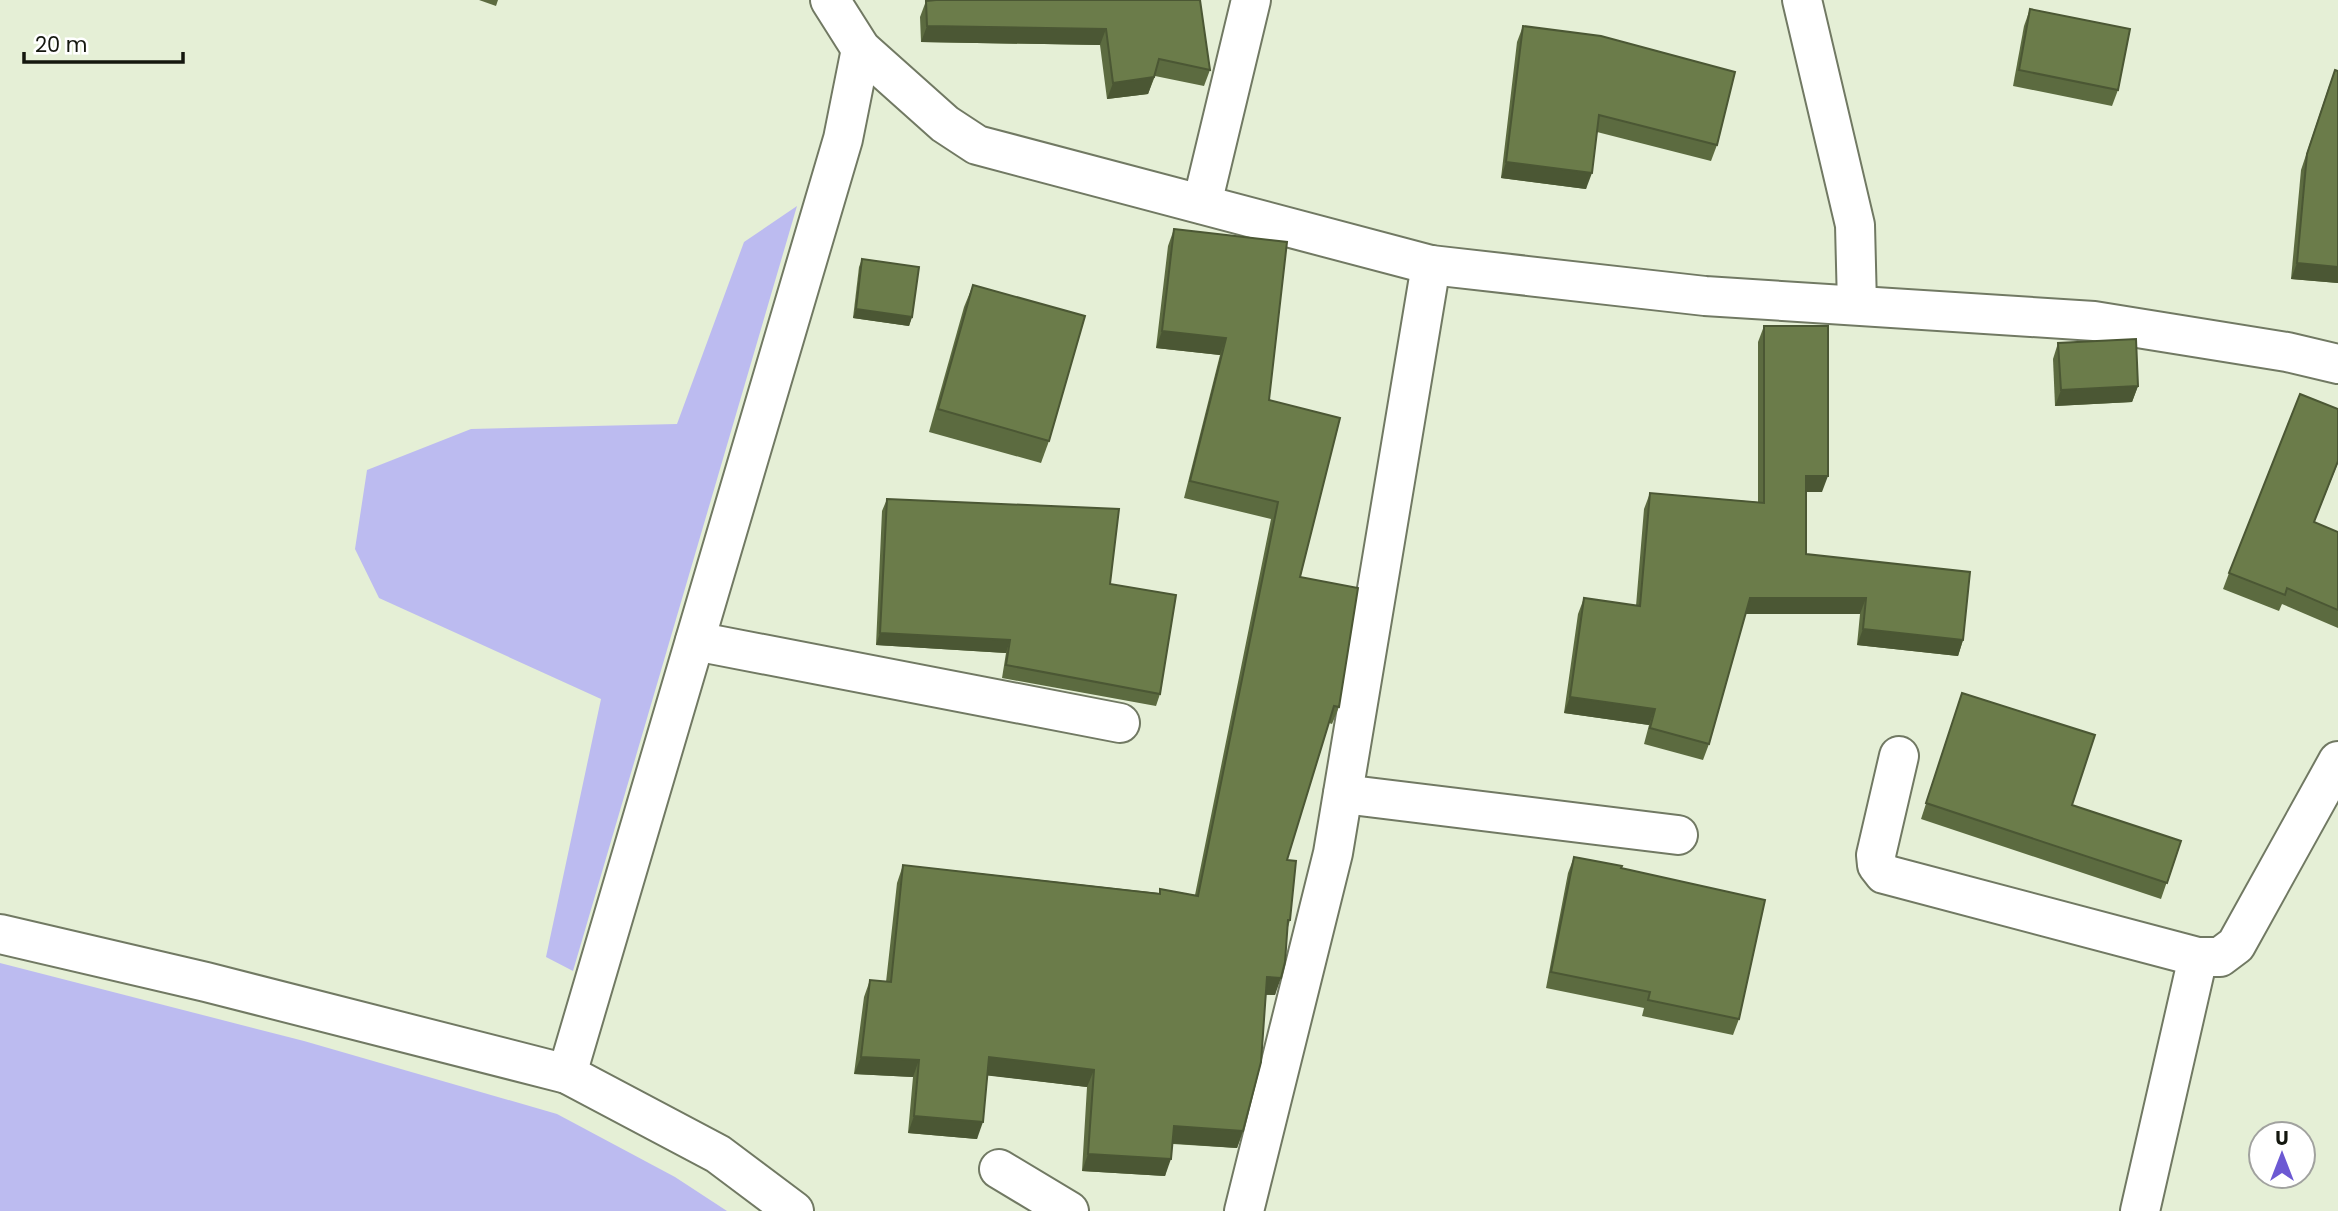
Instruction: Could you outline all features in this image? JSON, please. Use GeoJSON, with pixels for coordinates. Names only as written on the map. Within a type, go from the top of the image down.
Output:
{"type":"FeatureCollection","features":[{"type":"Feature","properties":{"kind":"street"},"geometry":{"type":"LineString","coordinates":[[830,0],[862,49],[936,116],[977,145],[1431,265],[1705,296],[2094,321],[2287,352],[2338,364]]}},
{"type":"Feature","properties":{"kind":"street"},"geometry":{"type":"LineString","coordinates":[[1202,204],[1251,0]]}},
{"type":"Feature","properties":{"kind":"street"},"geometry":{"type":"LineString","coordinates":[[1802,0],[1854,225],[1857,305]]}},
{"type":"Feature","properties":{"kind":"street"},"geometry":{"type":"LineString","coordinates":[[568,1074],[843,139],[862,49]]}},
{"type":"Feature","properties":{"kind":"street"},"geometry":{"type":"LineString","coordinates":[[1244,1211],[1333,853],[1431,265]]}},
{"type":"Feature","properties":{"kind":"street"},"geometry":{"type":"LineString","coordinates":[[695,641],[1120,723]]}},
{"type":"Feature","properties":{"kind":"street"},"geometry":{"type":"LineString","coordinates":[[1899,756],[1876,855],[1877,865],[1884,874],[2198,957],[2220,957],[2236,945],[2338,761]]}},
{"type":"Feature","properties":{"kind":"street"},"geometry":{"type":"LineString","coordinates":[[1343,794],[1678,835]]}},
{"type":"Feature","properties":{"kind":"street"},"geometry":{"type":"LineString","coordinates":[[0,934],[206,982],[568,1074],[718,1154],[794,1211]]}},
{"type":"Feature","properties":{"kind":"street"},"geometry":{"type":"LineString","coordinates":[[2140,1211],[2198,957]]}},
{"type":"Feature","properties":{"kind":"street"},"geometry":{"type":"LineString","coordinates":[[999,1168],[1069,1211]]}},
{"type":"Feature","properties":{"kind":"water"},"geometry":{"type":"Polygon","coordinates":[[[797,206],[573,971],[546,957],[601,699],[379,598],[355,549],[367,470],[471,429],[677,424],[744,242],[797,206]]]}},
{"type":"Feature","properties":{"kind":"water"},"geometry":{"type":"Polygon","coordinates":[[[0,963],[304,1041],[557,1114],[675,1177],[727,1211],[0,1211],[0,963]]]}},
{"type":"Feature","properties":{"kind":"building"},"geometry":{"type":"Polygon","coordinates":[[[1200,0],[1210,70],[1159,59],[1154,77],[1113,83],[1106,29],[927,26],[926,1],[1200,0]]]}},
{"type":"Feature","properties":{"kind":"building"},"geometry":{"type":"Polygon","coordinates":[[[2030,9],[2130,29],[2118,90],[2019,70],[2030,9]]]}},
{"type":"Feature","properties":{"kind":"building"},"geometry":{"type":"Polygon","coordinates":[[[1523,26],[1601,36],[1735,72],[1717,145],[1599,115],[1592,173],[1506,162],[1523,26]]]}},
{"type":"Feature","properties":{"kind":"building"},"geometry":{"type":"Polygon","coordinates":[[[2335,70],[2338,71],[2338,267],[2297,263],[2307,154],[2335,70]]]}},
{"type":"Feature","properties":{"kind":"building"},"geometry":{"type":"Polygon","coordinates":[[[1174,229],[1287,242],[1269,400],[1340,418],[1300,577],[1358,588],[1339,707],[1334,706],[1287,860],[1296,861],[1285,962],[1281,978],[1267,977],[1261,1062],[1243,1131],[1174,1126],[1171,1159],[1088,1154],[1094,1070],[989,1057],[983,1122],[914,1116],[919,1060],[861,1057],[870,980],[891,982],[903,865],[1160,894],[1160,889],[1198,896],[1278,502],[1190,481],[1226,338],[1162,331],[1174,229]]]}},
{"type":"Feature","properties":{"kind":"building"},"geometry":{"type":"Polygon","coordinates":[[[862,259],[919,267],[912,317],[856,309],[862,259]]]}},
{"type":"Feature","properties":{"kind":"building"},"geometry":{"type":"Polygon","coordinates":[[[973,285],[1085,316],[1049,441],[938,409],[973,285]]]}},
{"type":"Feature","properties":{"kind":"building"},"geometry":{"type":"Polygon","coordinates":[[[1764,326],[1828,326],[1828,476],[1806,476],[1806,554],[1970,572],[1963,640],[1863,629],[1866,598],[1750,598],[1709,744],[1650,728],[1655,709],[1570,697],[1584,598],[1640,606],[1650,493],[1764,503],[1764,326]]]}},
{"type":"Feature","properties":{"kind":"building"},"geometry":{"type":"Polygon","coordinates":[[[2136,339],[2138,386],[2061,390],[2058,343],[2136,339]]]}},
{"type":"Feature","properties":{"kind":"building"},"geometry":{"type":"Polygon","coordinates":[[[2300,394],[2338,409],[2338,461],[2314,522],[2338,532],[2338,610],[2287,588],[2285,595],[2229,573],[2300,394]]]}},
{"type":"Feature","properties":{"kind":"building"},"geometry":{"type":"Polygon","coordinates":[[[887,499],[1119,509],[1110,584],[1176,595],[1160,694],[1006,665],[1010,640],[880,633],[887,499]]]}},
{"type":"Feature","properties":{"kind":"building"},"geometry":{"type":"Polygon","coordinates":[[[1962,693],[2095,735],[2072,805],[2181,841],[2167,883],[1926,803],[1962,693]]]}},
{"type":"Feature","properties":{"kind":"building"},"geometry":{"type":"Polygon","coordinates":[[[1574,857],[1765,900],[1739,1019],[1648,1000],[1650,992],[1551,972],[1574,857]]]}}]}
